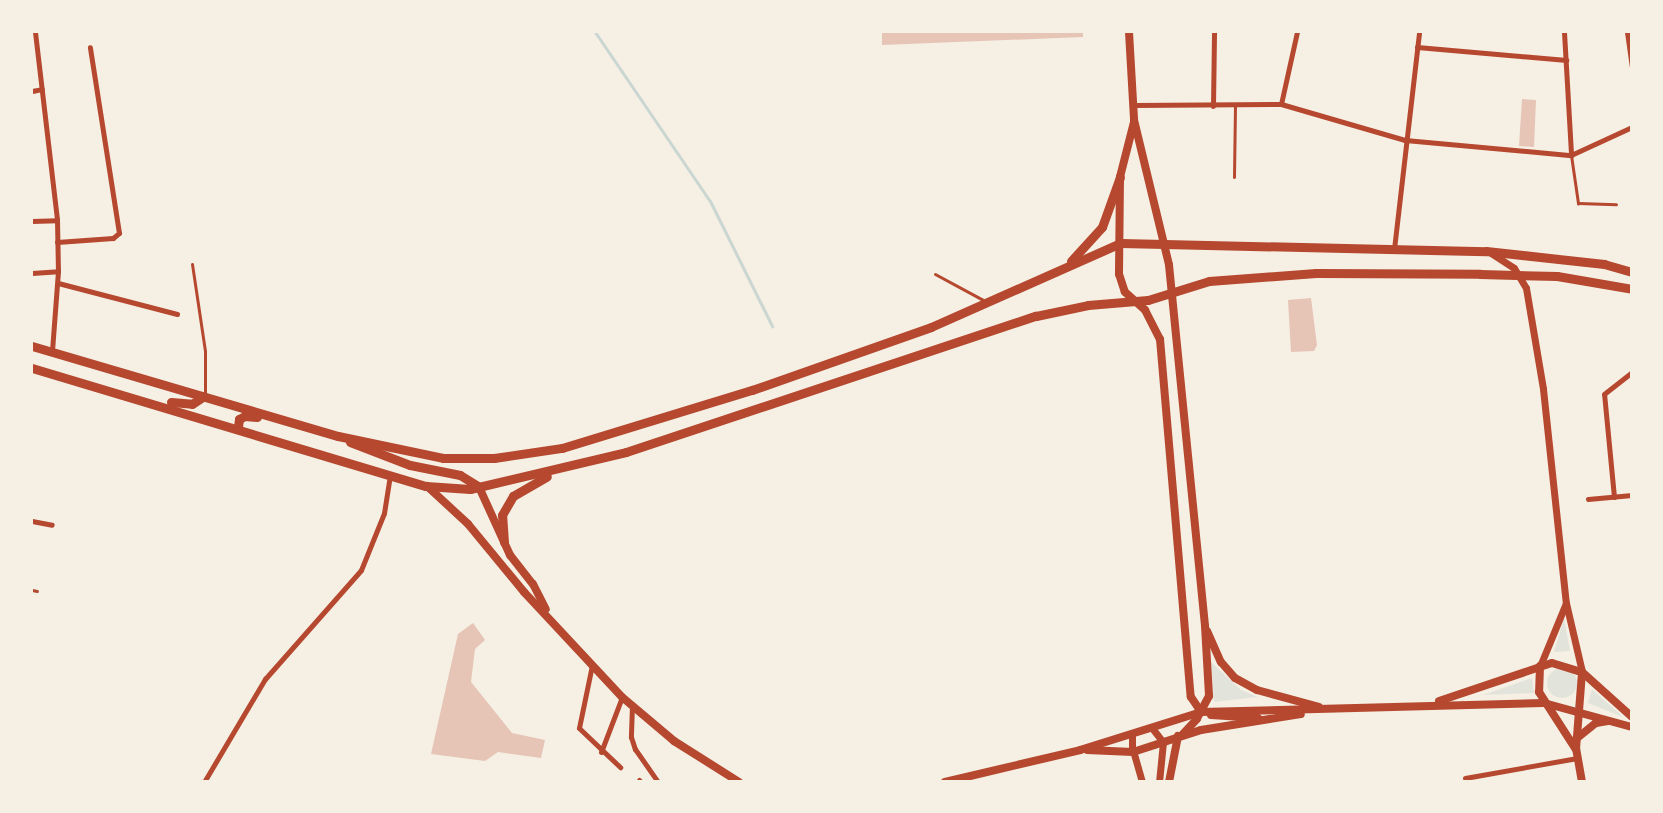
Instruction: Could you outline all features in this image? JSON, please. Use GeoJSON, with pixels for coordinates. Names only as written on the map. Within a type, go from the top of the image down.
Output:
{"type":"FeatureCollection","features":[{"type":"Feature","properties":{"kind":"main road"},"geometry":{"type":"LineString","coordinates":[[1129,32],[1134,120],[1162,244],[1169,265],[1209,696],[1201,712],[1180,736],[1169,782]]}},
{"type":"Feature","properties":{"kind":"main road"},"geometry":{"type":"LineString","coordinates":[[1069,264],[1102,226],[1120,177],[1134,120]]}},
{"type":"Feature","properties":{"kind":"main road"},"geometry":{"type":"LineString","coordinates":[[1120,177],[1119,274],[1132,301],[1150,318],[1160,339],[1191,697],[1201,712],[1222,718],[1270,719]]}},
{"type":"Feature","properties":{"kind":"main road"},"geometry":{"type":"LineString","coordinates":[[338,436],[420,454],[462,459],[562,448],[752,390],[988,302],[1069,264],[1121,243],[1486,251],[1573,259],[1632,272]]}},
{"type":"Feature","properties":{"kind":"main road"},"geometry":{"type":"LineString","coordinates":[[32,368],[238,427],[426,486],[448,490],[479,487],[554,472],[1036,316],[1132,301],[1209,281],[1316,273],[1521,275],[1596,281],[1632,290]]}},
{"type":"Feature","properties":{"kind":"main road"},"geometry":{"type":"LineString","coordinates":[[32,346],[310,427],[410,465],[460,475],[479,487],[504,542],[549,615]]}},
{"type":"Feature","properties":{"kind":"main road"},"geometry":{"type":"LineString","coordinates":[[127,394],[186,405],[204,396]]}},
{"type":"Feature","properties":{"kind":"main road"},"geometry":{"type":"LineString","coordinates":[[238,427],[239,419],[245,416],[310,427]]}},
{"type":"Feature","properties":{"kind":"main road"},"geometry":{"type":"LineString","coordinates":[[504,542],[502,516],[513,496],[554,472]]}},
{"type":"Feature","properties":{"kind":"main road"},"geometry":{"type":"LineString","coordinates":[[426,486],[468,524],[524,591],[549,615],[622,697],[674,741],[740,782]]}},
{"type":"Feature","properties":{"kind":"main road"},"geometry":{"type":"LineString","coordinates":[[1204,626],[1221,662],[1235,678],[1257,690],[1329,710]]}},
{"type":"Feature","properties":{"kind":"main road"},"geometry":{"type":"LineString","coordinates":[[1432,703],[1540,666],[1566,665],[1582,672],[1632,717]]}},
{"type":"Feature","properties":{"kind":"main road"},"geometry":{"type":"LineString","coordinates":[[1540,666],[1536,680],[1544,703],[1576,749]]}},
{"type":"Feature","properties":{"kind":"main road"},"geometry":{"type":"LineString","coordinates":[[1581,782],[1576,739],[1582,672]]}},
{"type":"Feature","properties":{"kind":"main road"},"geometry":{"type":"LineString","coordinates":[[945,782],[1080,750],[1201,712],[1329,710],[1432,703],[1544,703],[1578,709],[1632,727]]}},
{"type":"Feature","properties":{"kind":"main road"},"geometry":{"type":"LineString","coordinates":[[1080,750],[1133,752],[1180,736],[1329,710]]}},
{"type":"Feature","properties":{"kind":"main road"},"geometry":{"type":"LineString","coordinates":[[1576,739],[1596,723],[1612,720]]}},
{"type":"Feature","properties":{"kind":"street"},"geometry":{"type":"LineString","coordinates":[[35,32],[57,220],[58,283],[52,350]]}},
{"type":"Feature","properties":{"kind":"street"},"geometry":{"type":"LineString","coordinates":[[1213,105],[1214,32]]}},
{"type":"Feature","properties":{"kind":"street"},"geometry":{"type":"LineString","coordinates":[[1281,104],[1297,32]]}},
{"type":"Feature","properties":{"kind":"street"},"geometry":{"type":"LineString","coordinates":[[1394,249],[1419,32]]}},
{"type":"Feature","properties":{"kind":"street"},"geometry":{"type":"LineString","coordinates":[[1564,32],[1571,155]]}},
{"type":"Feature","properties":{"kind":"street"},"geometry":{"type":"LineString","coordinates":[[1627,32],[1632,68]]}},
{"type":"Feature","properties":{"kind":"street"},"geometry":{"type":"LineString","coordinates":[[57,242],[113,238],[119,233],[90,47]]}},
{"type":"Feature","properties":{"kind":"street"},"geometry":{"type":"LineString","coordinates":[[1417,47],[1566,60]]}},
{"type":"Feature","properties":{"kind":"street"},"geometry":{"type":"LineString","coordinates":[[32,91],[42,89]]}},
{"type":"Feature","properties":{"kind":"street"},"geometry":{"type":"LineString","coordinates":[[1134,105],[1281,104],[1405,140],[1571,155],[1632,127]]}},
{"type":"Feature","properties":{"kind":"street"},"geometry":{"type":"LineString","coordinates":[[32,221],[57,220]]}},
{"type":"Feature","properties":{"kind":"street"},"geometry":{"type":"LineString","coordinates":[[1486,251],[1521,275],[1543,389],[1566,603],[1582,672]]}},
{"type":"Feature","properties":{"kind":"street"},"geometry":{"type":"LineString","coordinates":[[32,273],[58,271]]}},
{"type":"Feature","properties":{"kind":"street"},"geometry":{"type":"LineString","coordinates":[[58,283],[177,314]]}},
{"type":"Feature","properties":{"kind":"street"},"geometry":{"type":"LineString","coordinates":[[1614,496],[1604,394],[1632,372]]}},
{"type":"Feature","properties":{"kind":"street"},"geometry":{"type":"LineString","coordinates":[[204,782],[265,679],[361,570],[381,523],[390,475]]}},
{"type":"Feature","properties":{"kind":"street"},"geometry":{"type":"LineString","coordinates":[[1588,499],[1632,495]]}},
{"type":"Feature","properties":{"kind":"street"},"geometry":{"type":"LineString","coordinates":[[32,522],[52,525]]}},
{"type":"Feature","properties":{"kind":"street"},"geometry":{"type":"LineString","coordinates":[[1540,666],[1566,603]]}},
{"type":"Feature","properties":{"kind":"street"},"geometry":{"type":"LineString","coordinates":[[592,665],[578,721],[584,735],[620,767]]}},
{"type":"Feature","properties":{"kind":"street"},"geometry":{"type":"LineString","coordinates":[[601,752],[622,697]]}},
{"type":"Feature","properties":{"kind":"street"},"geometry":{"type":"LineString","coordinates":[[632,705],[631,737],[634,748],[658,782]]}},
{"type":"Feature","properties":{"kind":"street"},"geometry":{"type":"LineString","coordinates":[[1152,728],[1164,742],[1159,782]]}},
{"type":"Feature","properties":{"kind":"street"},"geometry":{"type":"LineString","coordinates":[[1132,734],[1133,752],[1142,782]]}},
{"type":"Feature","properties":{"kind":"street"},"geometry":{"type":"LineString","coordinates":[[1465,778],[1577,758]]}},
{"type":"Feature","properties":{"kind":"lane"},"geometry":{"type":"LineString","coordinates":[[1234,177],[1235,105]]}},
{"type":"Feature","properties":{"kind":"lane"},"geometry":{"type":"LineString","coordinates":[[1571,155],[1578,203],[1616,204]]}},
{"type":"Feature","properties":{"kind":"lane"},"geometry":{"type":"LineString","coordinates":[[192,264],[205,351],[204,396]]}},
{"type":"Feature","properties":{"kind":"lane"},"geometry":{"type":"LineString","coordinates":[[935,274],[988,302]]}},
{"type":"Feature","properties":{"kind":"lane"},"geometry":{"type":"LineString","coordinates":[[32,590],[37,591]]}},
{"type":"Feature","properties":{"kind":"shaded area"},"geometry":{"type":"Polygon","coordinates":[[[1564,618],[1570,651],[1554,652],[1564,618]]]}},
{"type":"Feature","properties":{"kind":"shaded area"},"geometry":{"type":"Polygon","coordinates":[[[1211,662],[1241,690],[1258,697],[1214,702],[1211,662]]]}},
{"type":"Feature","properties":{"kind":"shaded area"},"geometry":{"type":"Polygon","coordinates":[[[1562,668],[1573,672],[1577,683],[1573,694],[1562,698],[1551,694],[1547,683],[1551,672],[1562,668]]]}},
{"type":"Feature","properties":{"kind":"shaded area"},"geometry":{"type":"Polygon","coordinates":[[[1532,678],[1534,693],[1483,695],[1532,678]]]}},
{"type":"Feature","properties":{"kind":"shaded area"},"geometry":{"type":"Polygon","coordinates":[[[1592,689],[1623,717],[1588,703],[1592,689]]]}},
{"type":"Feature","properties":{"kind":"building"},"geometry":{"type":"Polygon","coordinates":[[[882,32],[1083,32],[1083,37],[882,45],[882,32]]]}},
{"type":"Feature","properties":{"kind":"building"},"geometry":{"type":"Polygon","coordinates":[[[1522,99],[1536,100],[1534,147],[1519,146],[1522,99]]]}},
{"type":"Feature","properties":{"kind":"building"},"geometry":{"type":"Polygon","coordinates":[[[1311,298],[1317,345],[1314,351],[1291,352],[1288,300],[1311,298]]]}},
{"type":"Feature","properties":{"kind":"building"},"geometry":{"type":"Polygon","coordinates":[[[473,623],[485,640],[475,649],[471,682],[512,733],[545,740],[541,758],[498,752],[485,761],[431,754],[458,634],[473,623]]]}},
{"type":"Feature","properties":{"kind":"waterway"},"geometry":{"type":"LineString","coordinates":[[595,32],[710,201],[772,326]]}}]}
